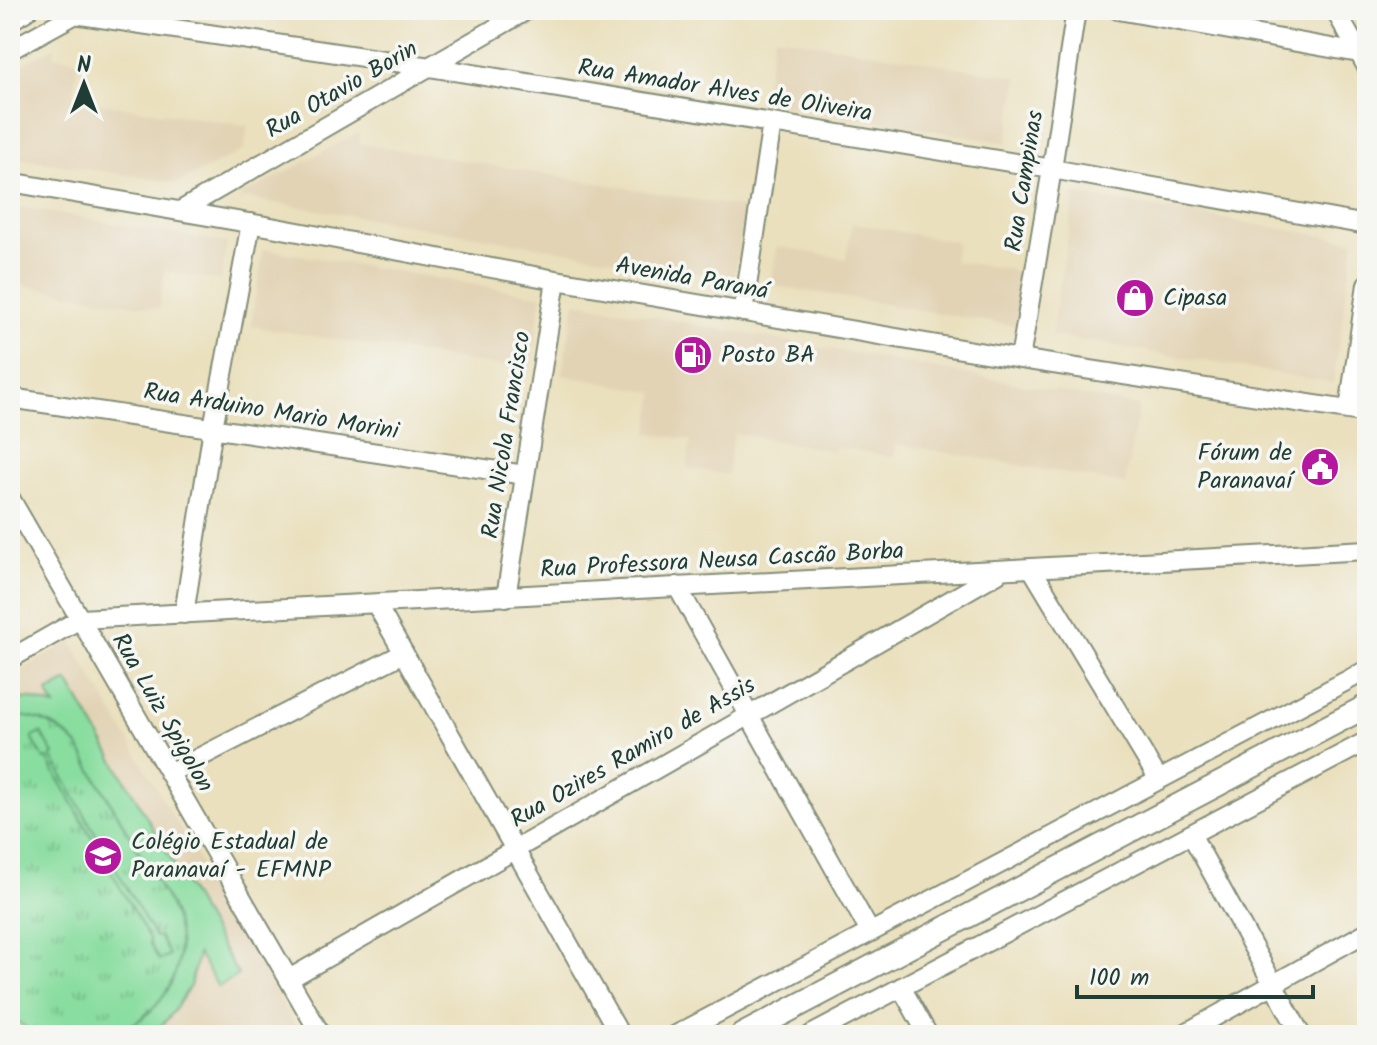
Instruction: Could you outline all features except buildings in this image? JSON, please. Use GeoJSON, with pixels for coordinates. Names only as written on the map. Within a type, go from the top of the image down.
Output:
{"type":"FeatureCollection","features":[{"type":"Feature","properties":{"kind":"main road"},"geometry":{"type":"LineString","coordinates":[[742,1035],[1367,706]]}},
{"type":"Feature","properties":{"kind":"street"},"geometry":{"type":"LineString","coordinates":[[10,21],[28,10]]}},
{"type":"Feature","properties":{"kind":"street","name":"Rua Otavio Borin"},"geometry":{"type":"LineString","coordinates":[[180,211],[527,10]]}},
{"type":"Feature","properties":{"kind":"street","name":"Rua Campinas"},"geometry":{"type":"LineString","coordinates":[[1020,359],[1076,10]]}},
{"type":"Feature","properties":{"kind":"street"},"geometry":{"type":"LineString","coordinates":[[1118,10],[1364,56]]}},
{"type":"Feature","properties":{"kind":"street"},"geometry":{"type":"LineString","coordinates":[[1335,10],[1364,56]]}},
{"type":"Feature","properties":{"kind":"street"},"geometry":{"type":"LineString","coordinates":[[10,50],[73,11]]}},
{"type":"Feature","properties":{"kind":"street","name":"Rua Amador Alves de Oliveira"},"geometry":{"type":"LineString","coordinates":[[73,11],[1052,169],[1367,225]]}},
{"type":"Feature","properties":{"kind":"street"},"geometry":{"type":"LineString","coordinates":[[743,312],[772,123]]}},
{"type":"Feature","properties":{"kind":"street","name":"Avenida Paraná"},"geometry":{"type":"LineString","coordinates":[[10,182],[743,312],[1358,411]]}},
{"type":"Feature","properties":{"kind":"street"},"geometry":{"type":"LineString","coordinates":[[184,614],[213,428],[251,223]]}},
{"type":"Feature","properties":{"kind":"street","name":"Rua Nicola Francisco"},"geometry":{"type":"LineString","coordinates":[[506,597],[556,280]]}},
{"type":"Feature","properties":{"kind":"street"},"geometry":{"type":"LineString","coordinates":[[1358,411],[1367,284]]}},
{"type":"Feature","properties":{"kind":"street","name":"Rua Arduino Mario Morini"},"geometry":{"type":"LineString","coordinates":[[10,398],[525,475]]}},
{"type":"Feature","properties":{"kind":"street","name":"Rua Luiz Spigolon"},"geometry":{"type":"LineString","coordinates":[[10,498],[321,1035]]}},
{"type":"Feature","properties":{"kind":"street","name":"Rua Professora Neusa Cascão Borba"},"geometry":{"type":"LineString","coordinates":[[80,619],[1367,550]]}},
{"type":"Feature","properties":{"kind":"street"},"geometry":{"type":"LineString","coordinates":[[1032,569],[1159,780]]}},
{"type":"Feature","properties":{"kind":"street","name":"Rua Ozires Ramiro de Assis"},"geometry":{"type":"LineString","coordinates":[[289,979],[1002,570]]}},
{"type":"Feature","properties":{"kind":"street"},"geometry":{"type":"LineString","coordinates":[[677,586],[870,932]]}},
{"type":"Feature","properties":{"kind":"street"},"geometry":{"type":"LineString","coordinates":[[376,604],[620,1035]]}},
{"type":"Feature","properties":{"kind":"street"},"geometry":{"type":"LineString","coordinates":[[10,659],[80,619]]}},
{"type":"Feature","properties":{"kind":"street"},"geometry":{"type":"LineString","coordinates":[[169,773],[404,653]]}},
{"type":"Feature","properties":{"kind":"street"},"geometry":{"type":"LineString","coordinates":[[676,1035],[1367,670]]}},
{"type":"Feature","properties":{"kind":"street"},"geometry":{"type":"LineString","coordinates":[[811,1035],[1367,741]]}},
{"type":"Feature","properties":{"kind":"street"},"geometry":{"type":"LineString","coordinates":[[1191,834],[1301,1035]]}},
{"type":"Feature","properties":{"kind":"street"},"geometry":{"type":"LineString","coordinates":[[1182,1035],[1367,932]]}},
{"type":"Feature","properties":{"kind":"street"},"geometry":{"type":"LineString","coordinates":[[901,987],[928,1035]]}},
{"type":"Feature","properties":{"kind":"shaded area"},"geometry":{"type":"Polygon","coordinates":[[[774,36],[1018,77],[1007,143],[762,102],[774,36]]]}},
{"type":"Feature","properties":{"kind":"shaded area"},"geometry":{"type":"Polygon","coordinates":[[[55,46],[54,56],[78,60],[73,99],[248,126],[244,150],[178,183],[10,157],[10,72],[55,46]]]}},
{"type":"Feature","properties":{"kind":"shaded area"},"geometry":{"type":"Polygon","coordinates":[[[360,132],[359,143],[746,208],[734,279],[239,197],[360,132]]]}},
{"type":"Feature","properties":{"kind":"shaded area"},"geometry":{"type":"Polygon","coordinates":[[[1075,194],[1354,241],[1333,383],[1051,335],[1075,194]]]}},
{"type":"Feature","properties":{"kind":"shaded area"},"geometry":{"type":"Polygon","coordinates":[[[10,205],[227,243],[221,281],[165,271],[159,309],[19,285],[16,302],[10,301],[10,205]]]}},
{"type":"Feature","properties":{"kind":"shaded area"},"geometry":{"type":"Polygon","coordinates":[[[852,223],[957,242],[954,261],[1025,272],[1015,326],[771,285],[777,246],[846,259],[852,223]]]}},
{"type":"Feature","properties":{"kind":"shaded area"},"geometry":{"type":"Polygon","coordinates":[[[263,249],[542,296],[530,371],[251,326],[263,249]]]}},
{"type":"Feature","properties":{"kind":"shaded area"},"geometry":{"type":"Polygon","coordinates":[[[575,302],[1139,406],[1125,484],[897,444],[894,457],[835,447],[834,451],[734,433],[727,475],[687,468],[691,440],[648,433],[655,393],[562,375],[575,302]]]}},
{"type":"Feature","properties":{"kind":"shaded area","name":"Colégio Estadual de Paranavaí - EFMNP"},"geometry":{"type":"Polygon","coordinates":[[[71,641],[301,1035],[10,1035],[10,677],[71,641]]]}},
{"type":"Feature","properties":{"kind":"green space"},"geometry":{"type":"Polygon","coordinates":[[[68,681],[238,975],[218,987],[198,954],[190,986],[164,1023],[149,1035],[112,1035],[148,1013],[162,999],[171,983],[179,946],[170,905],[78,746],[64,732],[48,723],[30,717],[10,716],[10,698],[31,699],[55,706],[47,692],[68,681]]]}},
{"type":"Feature","properties":{"kind":"green space"},"geometry":{"type":"Polygon","coordinates":[[[10,716],[50,724],[78,746],[170,905],[176,921],[180,951],[173,979],[166,992],[144,1016],[116,1034],[36,1035],[10,1015],[10,716]]]}},
{"type":"Feature","properties":{"kind":"green space"},"geometry":{"type":"Polygon","coordinates":[[[41,733],[54,754],[51,756],[155,937],[159,936],[169,955],[159,960],[47,758],[44,759],[32,738],[41,733]]]}},
{"type":"Feature","properties":{"kind":"place","name":"Cipasa"},"geometry":{"type":"Point","coordinates":[1135,298]}},
{"type":"Feature","properties":{"kind":"place","name":"Posto BA"},"geometry":{"type":"Point","coordinates":[693,355]}},
{"type":"Feature","properties":{"kind":"place","name":"Fórum de Paranavaí"},"geometry":{"type":"Point","coordinates":[1320,467]}},
{"type":"Feature","properties":{"kind":"place","name":"Colégio Estadual de Paranavaí - EFMNP"},"geometry":{"type":"Point","coordinates":[103,856]}}]}
